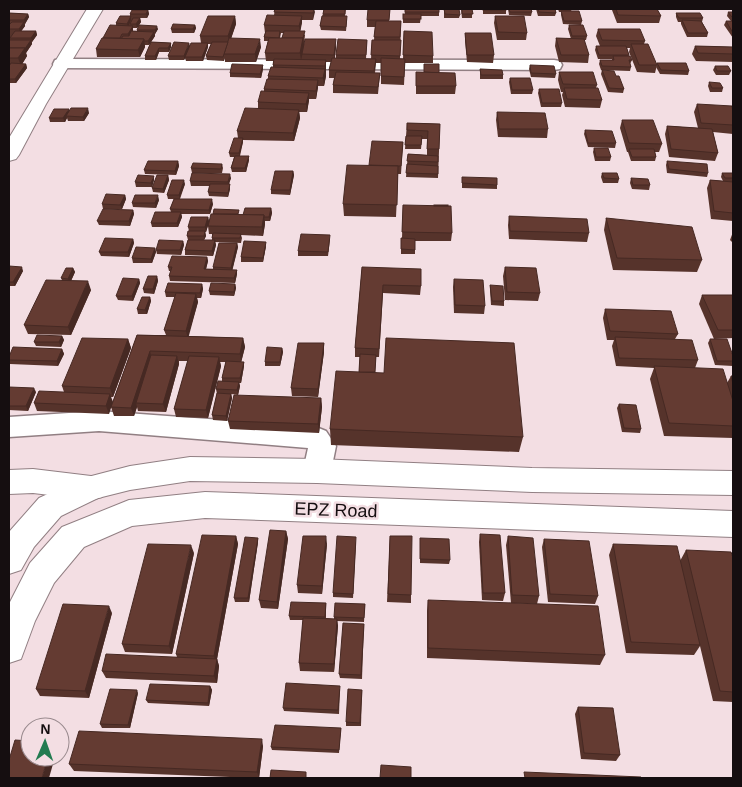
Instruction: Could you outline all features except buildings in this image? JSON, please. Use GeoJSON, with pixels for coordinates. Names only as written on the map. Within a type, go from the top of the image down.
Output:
{"type":"FeatureCollection","features":[{"type":"Feature","properties":{"kind":"main road"},"geometry":{"type":"LineString","coordinates":[[9,155],[95,9]]}},
{"type":"Feature","properties":{"kind":"main road"},"geometry":{"type":"LineString","coordinates":[[9,560],[23,537],[50,507],[91,488],[130,478],[190,469],[316,471],[532,480],[733,483]]}},
{"type":"Feature","properties":{"kind":"main road"},"geometry":{"type":"LineString","coordinates":[[9,482],[33,481],[91,488]]}},
{"type":"Feature","properties":{"kind":"main road","name":"EPZ Road"},"geometry":{"type":"LineString","coordinates":[[9,647],[42,573],[72,537],[129,513],[205,505],[549,519],[733,524]]}},
{"type":"Feature","properties":{"kind":"street"},"geometry":{"type":"LineString","coordinates":[[61,64],[554,65]]}},
{"type":"Feature","properties":{"kind":"street"},"geometry":{"type":"LineString","coordinates":[[9,427],[99,421],[316,438],[322,446],[316,471]]}}]}
